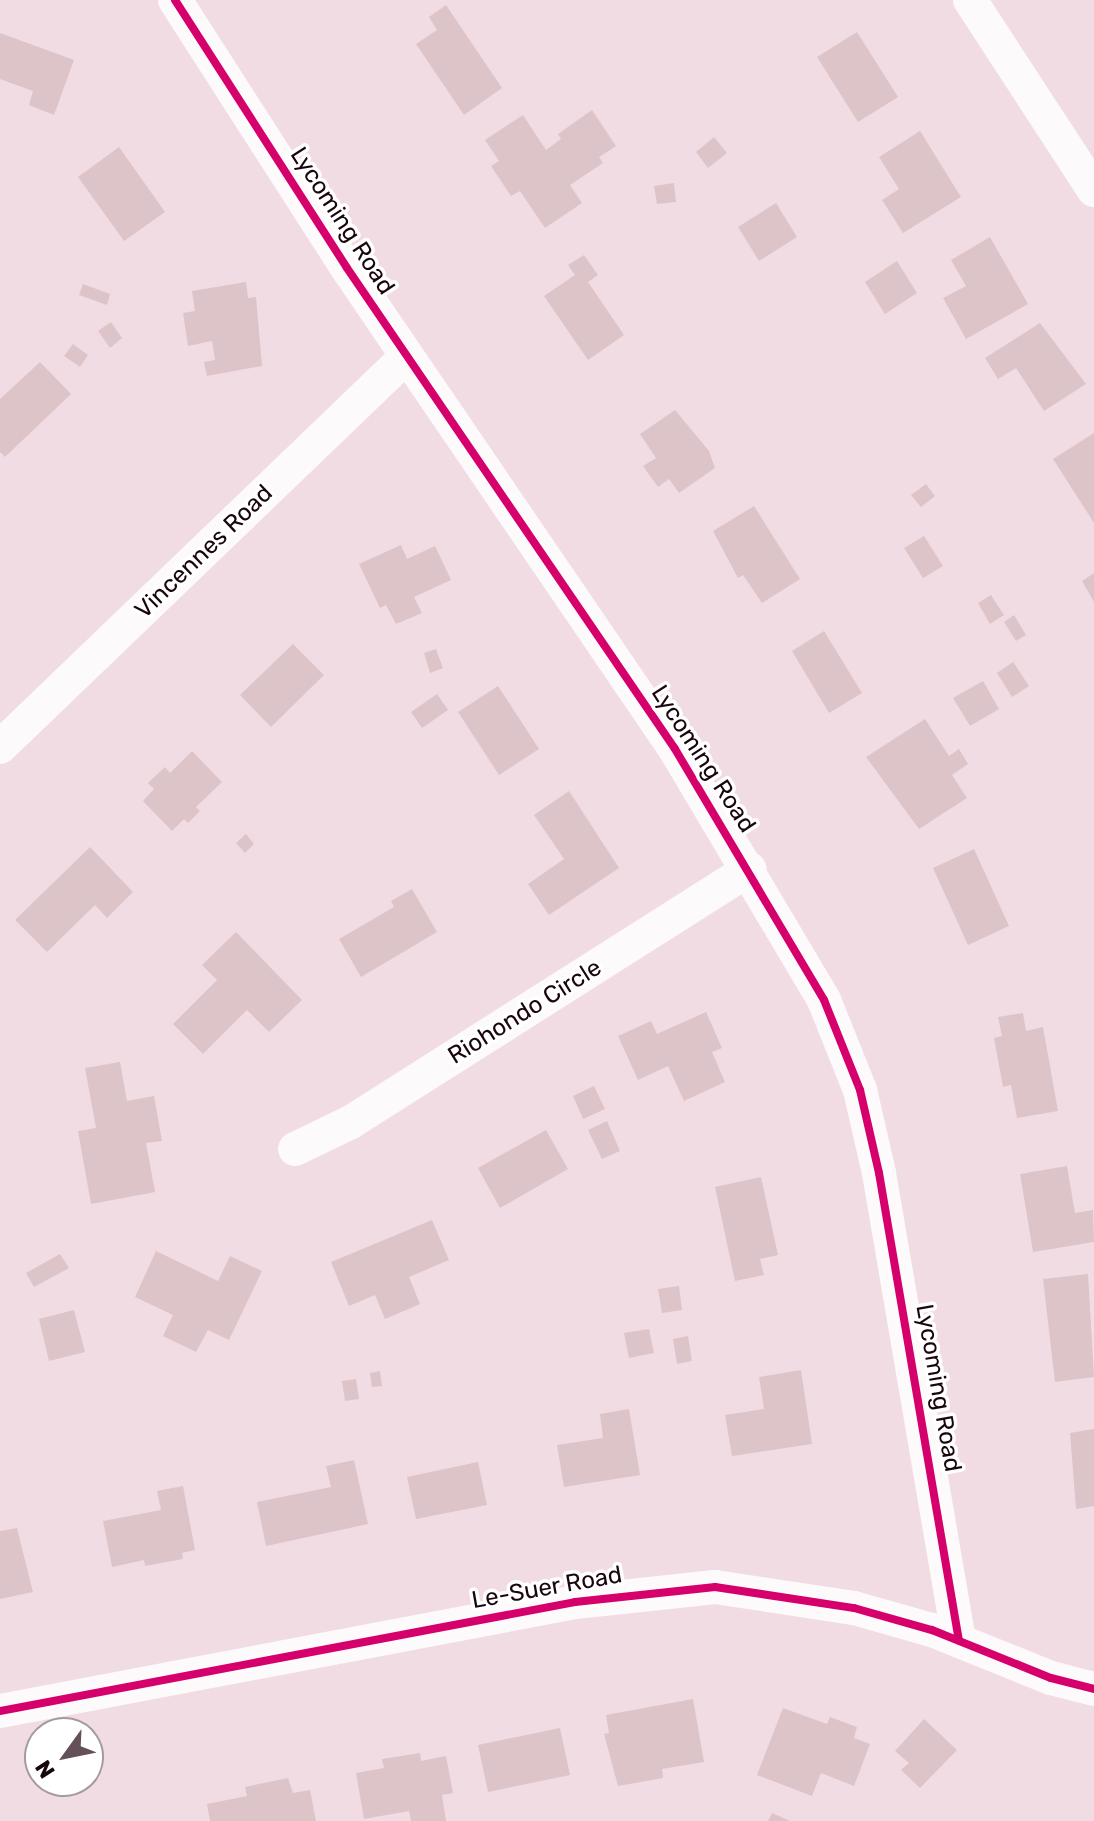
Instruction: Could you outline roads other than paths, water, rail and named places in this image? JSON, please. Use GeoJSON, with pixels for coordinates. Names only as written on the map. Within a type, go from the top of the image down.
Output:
{"type":"FeatureCollection","features":[{"type":"Feature","properties":{"kind":"street","name":"Lycoming Road"},"geometry":{"type":"LineString","coordinates":[[175,0],[407,356],[675,749],[750,869],[824,1000],[860,1090],[882,1188],[959,1640]]}},
{"type":"Feature","properties":{"kind":"street"},"geometry":{"type":"LineString","coordinates":[[970,0],[1094,190]]}},
{"type":"Feature","properties":{"kind":"street","name":"Vincennes Road"},"geometry":{"type":"LineString","coordinates":[[0,747],[407,356]]}},
{"type":"Feature","properties":{"kind":"street","name":"Riohondo Circle"},"geometry":{"type":"LineString","coordinates":[[295,1149],[351,1122],[750,869]]}},
{"type":"Feature","properties":{"kind":"street","name":"Le-Suer Road"},"geometry":{"type":"LineString","coordinates":[[0,1711],[663,1589],[760,1592],[854,1608],[959,1640],[1094,1689]]}}]}
